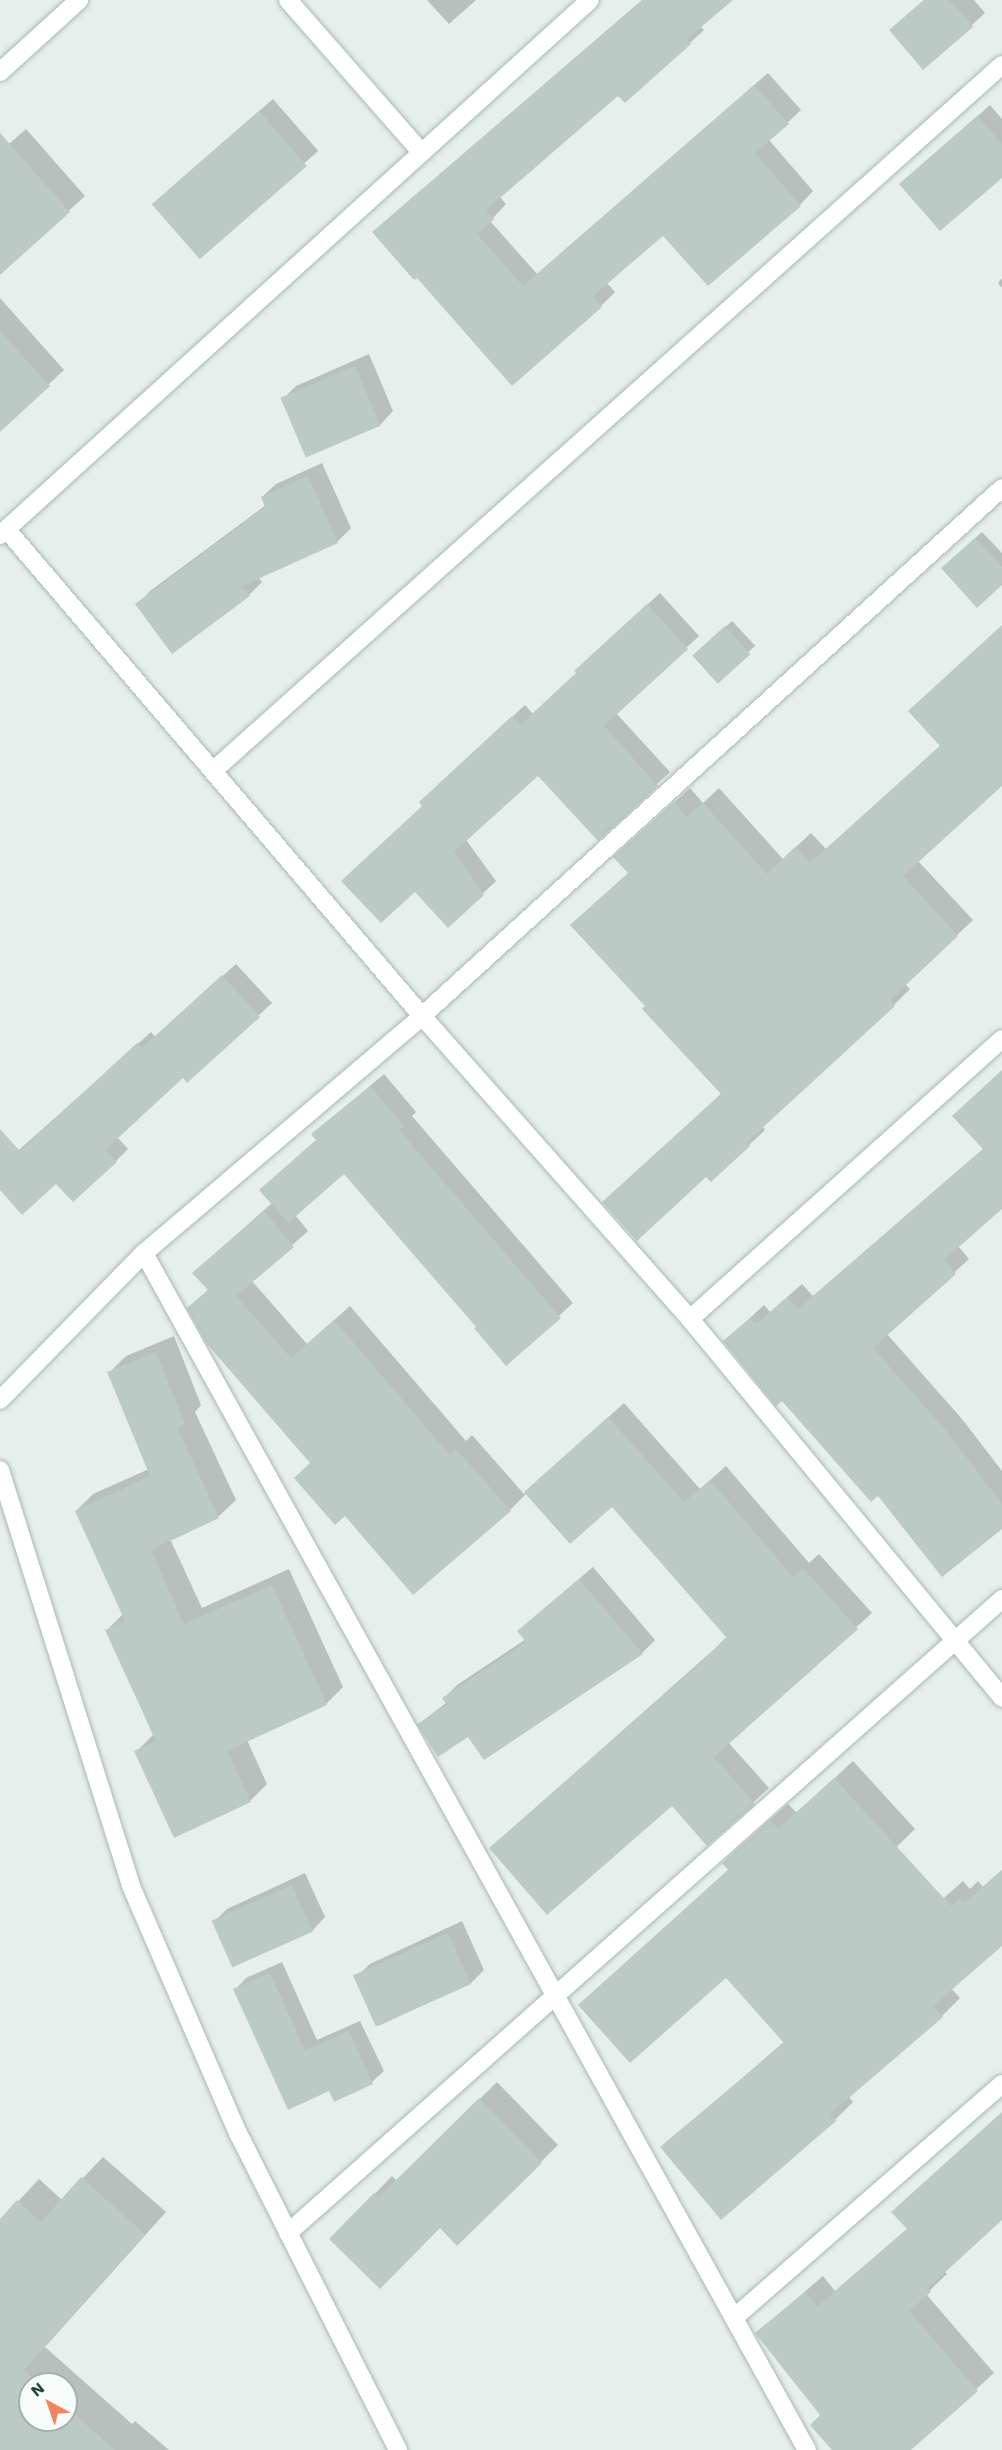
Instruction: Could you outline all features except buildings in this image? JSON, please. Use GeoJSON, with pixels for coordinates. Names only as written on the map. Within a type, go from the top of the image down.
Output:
{"type":"FeatureCollection","features":[{"type":"Feature","properties":{"kind":"street"},"geometry":{"type":"LineString","coordinates":[[0,72],[79,0]]}},
{"type":"Feature","properties":{"kind":"street"},"geometry":{"type":"LineString","coordinates":[[288,0],[420,151]]}},
{"type":"Feature","properties":{"kind":"street"},"geometry":{"type":"LineString","coordinates":[[590,0],[420,151],[3,532],[214,770],[422,1016],[690,1319],[1002,1698]]}},
{"type":"Feature","properties":{"kind":"street"},"geometry":{"type":"LineString","coordinates":[[214,770],[1002,65]]}},
{"type":"Feature","properties":{"kind":"street"},"geometry":{"type":"LineString","coordinates":[[0,1401],[144,1253],[422,1016],[1002,488]]}},
{"type":"Feature","properties":{"kind":"street"},"geometry":{"type":"LineString","coordinates":[[690,1319],[1002,1039]]}},
{"type":"Feature","properties":{"kind":"street"},"geometry":{"type":"LineString","coordinates":[[144,1253],[807,2450]]}},
{"type":"Feature","properties":{"kind":"street"},"geometry":{"type":"LineString","coordinates":[[0,1470],[131,1886],[239,2134],[398,2450]]}},
{"type":"Feature","properties":{"kind":"street"},"geometry":{"type":"LineString","coordinates":[[288,2233],[1002,1599]]}},
{"type":"Feature","properties":{"kind":"street"},"geometry":{"type":"LineString","coordinates":[[735,2317],[1002,2084]]}}]}
